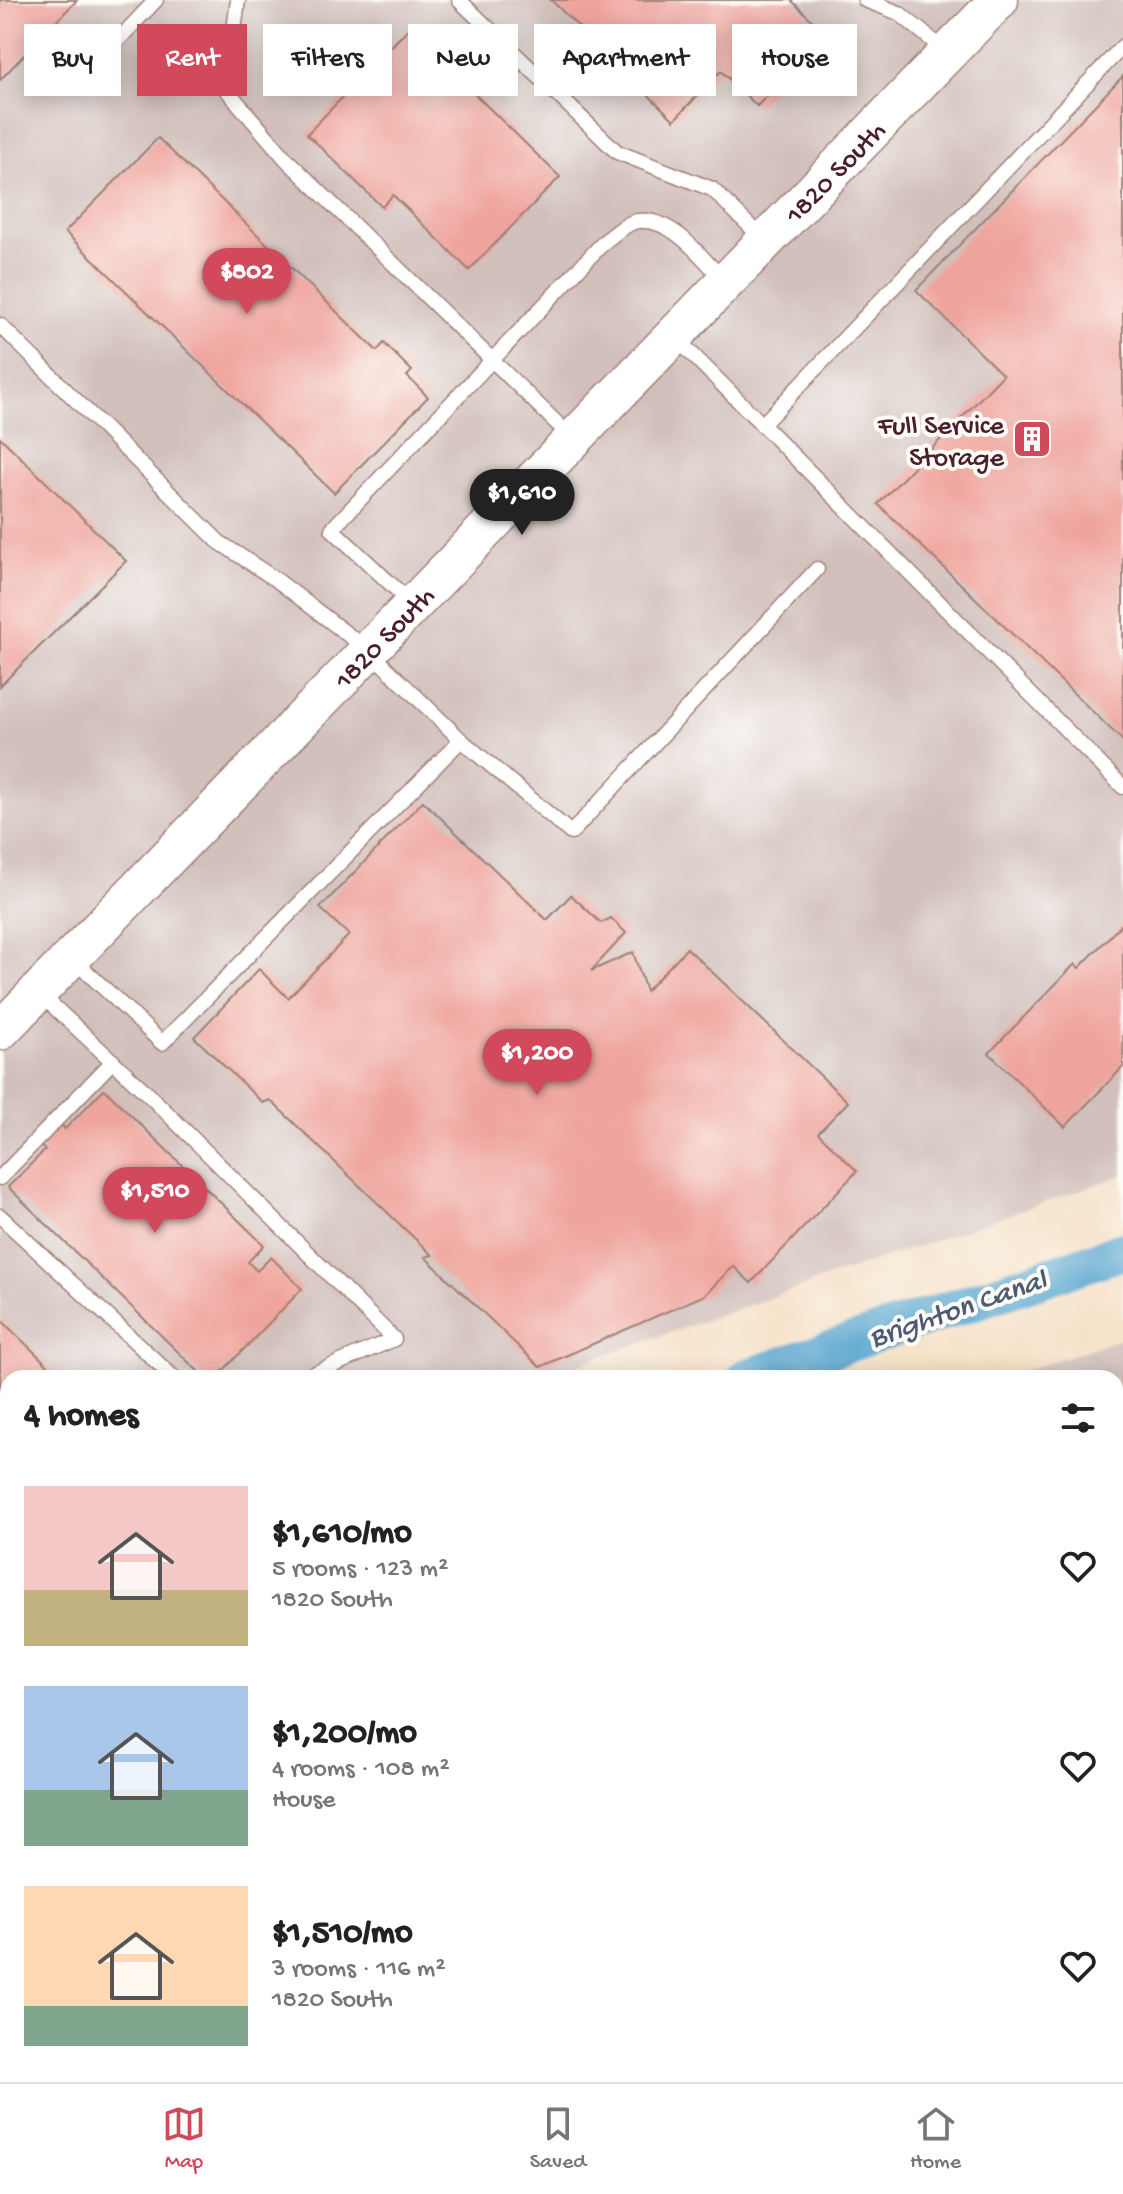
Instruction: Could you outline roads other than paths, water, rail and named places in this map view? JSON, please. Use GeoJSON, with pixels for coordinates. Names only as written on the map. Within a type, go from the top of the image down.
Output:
{"type":"FeatureCollection","features":[{"type":"Feature","properties":{"kind":"street","name":"1820 South"},"geometry":{"type":"LineString","coordinates":[[0,1031],[999,0]]}},
{"type":"Feature","properties":{"kind":"lane"},"geometry":{"type":"LineString","coordinates":[[121,37],[156,0]]}},
{"type":"Feature","properties":{"kind":"lane"},"geometry":{"type":"LineString","coordinates":[[238,0],[226,89],[286,159],[573,439]]}},
{"type":"Feature","properties":{"kind":"lane"},"geometry":{"type":"LineString","coordinates":[[459,0],[617,152],[712,189],[765,241]]}},
{"type":"Feature","properties":{"kind":"lane"},"geometry":{"type":"LineString","coordinates":[[865,0],[899,13],[948,53]]}},
{"type":"Feature","properties":{"kind":"lane"},"geometry":{"type":"LineString","coordinates":[[762,425],[1123,46]]}},
{"type":"Feature","properties":{"kind":"lane"},"geometry":{"type":"LineString","coordinates":[[412,605],[332,529],[605,241],[635,221],[656,222],[681,237],[726,282]]}},
{"type":"Feature","properties":{"kind":"lane"},"geometry":{"type":"LineString","coordinates":[[0,325],[219,542],[289,589],[369,651],[461,740],[571,833],[817,569]]}},
{"type":"Feature","properties":{"kind":"lane"},"geometry":{"type":"LineString","coordinates":[[674,335],[1123,787]]}},
{"type":"Feature","properties":{"kind":"lane"},"geometry":{"type":"LineString","coordinates":[[71,957],[162,1043],[461,740]]}},
{"type":"Feature","properties":{"kind":"lane"},"geometry":{"type":"LineString","coordinates":[[38,991],[151,1097],[394,1339],[322,1370]]}},
{"type":"Feature","properties":{"kind":"lane"},"geometry":{"type":"LineString","coordinates":[[0,1178],[113,1061]]}},
{"type":"Feature","properties":{"kind":"lane"},"geometry":{"type":"LineString","coordinates":[[0,1216],[165,1370]]}},
{"type":"Feature","properties":{"kind":"waterway","name":"Brighton Canal"},"geometry":{"type":"LineString","coordinates":[[770,1370],[1123,1251]]}},
{"type":"Feature","properties":{"kind":"place","name":"Full Service Storage"},"geometry":{"type":"Point","coordinates":[1032,439]}}]}
